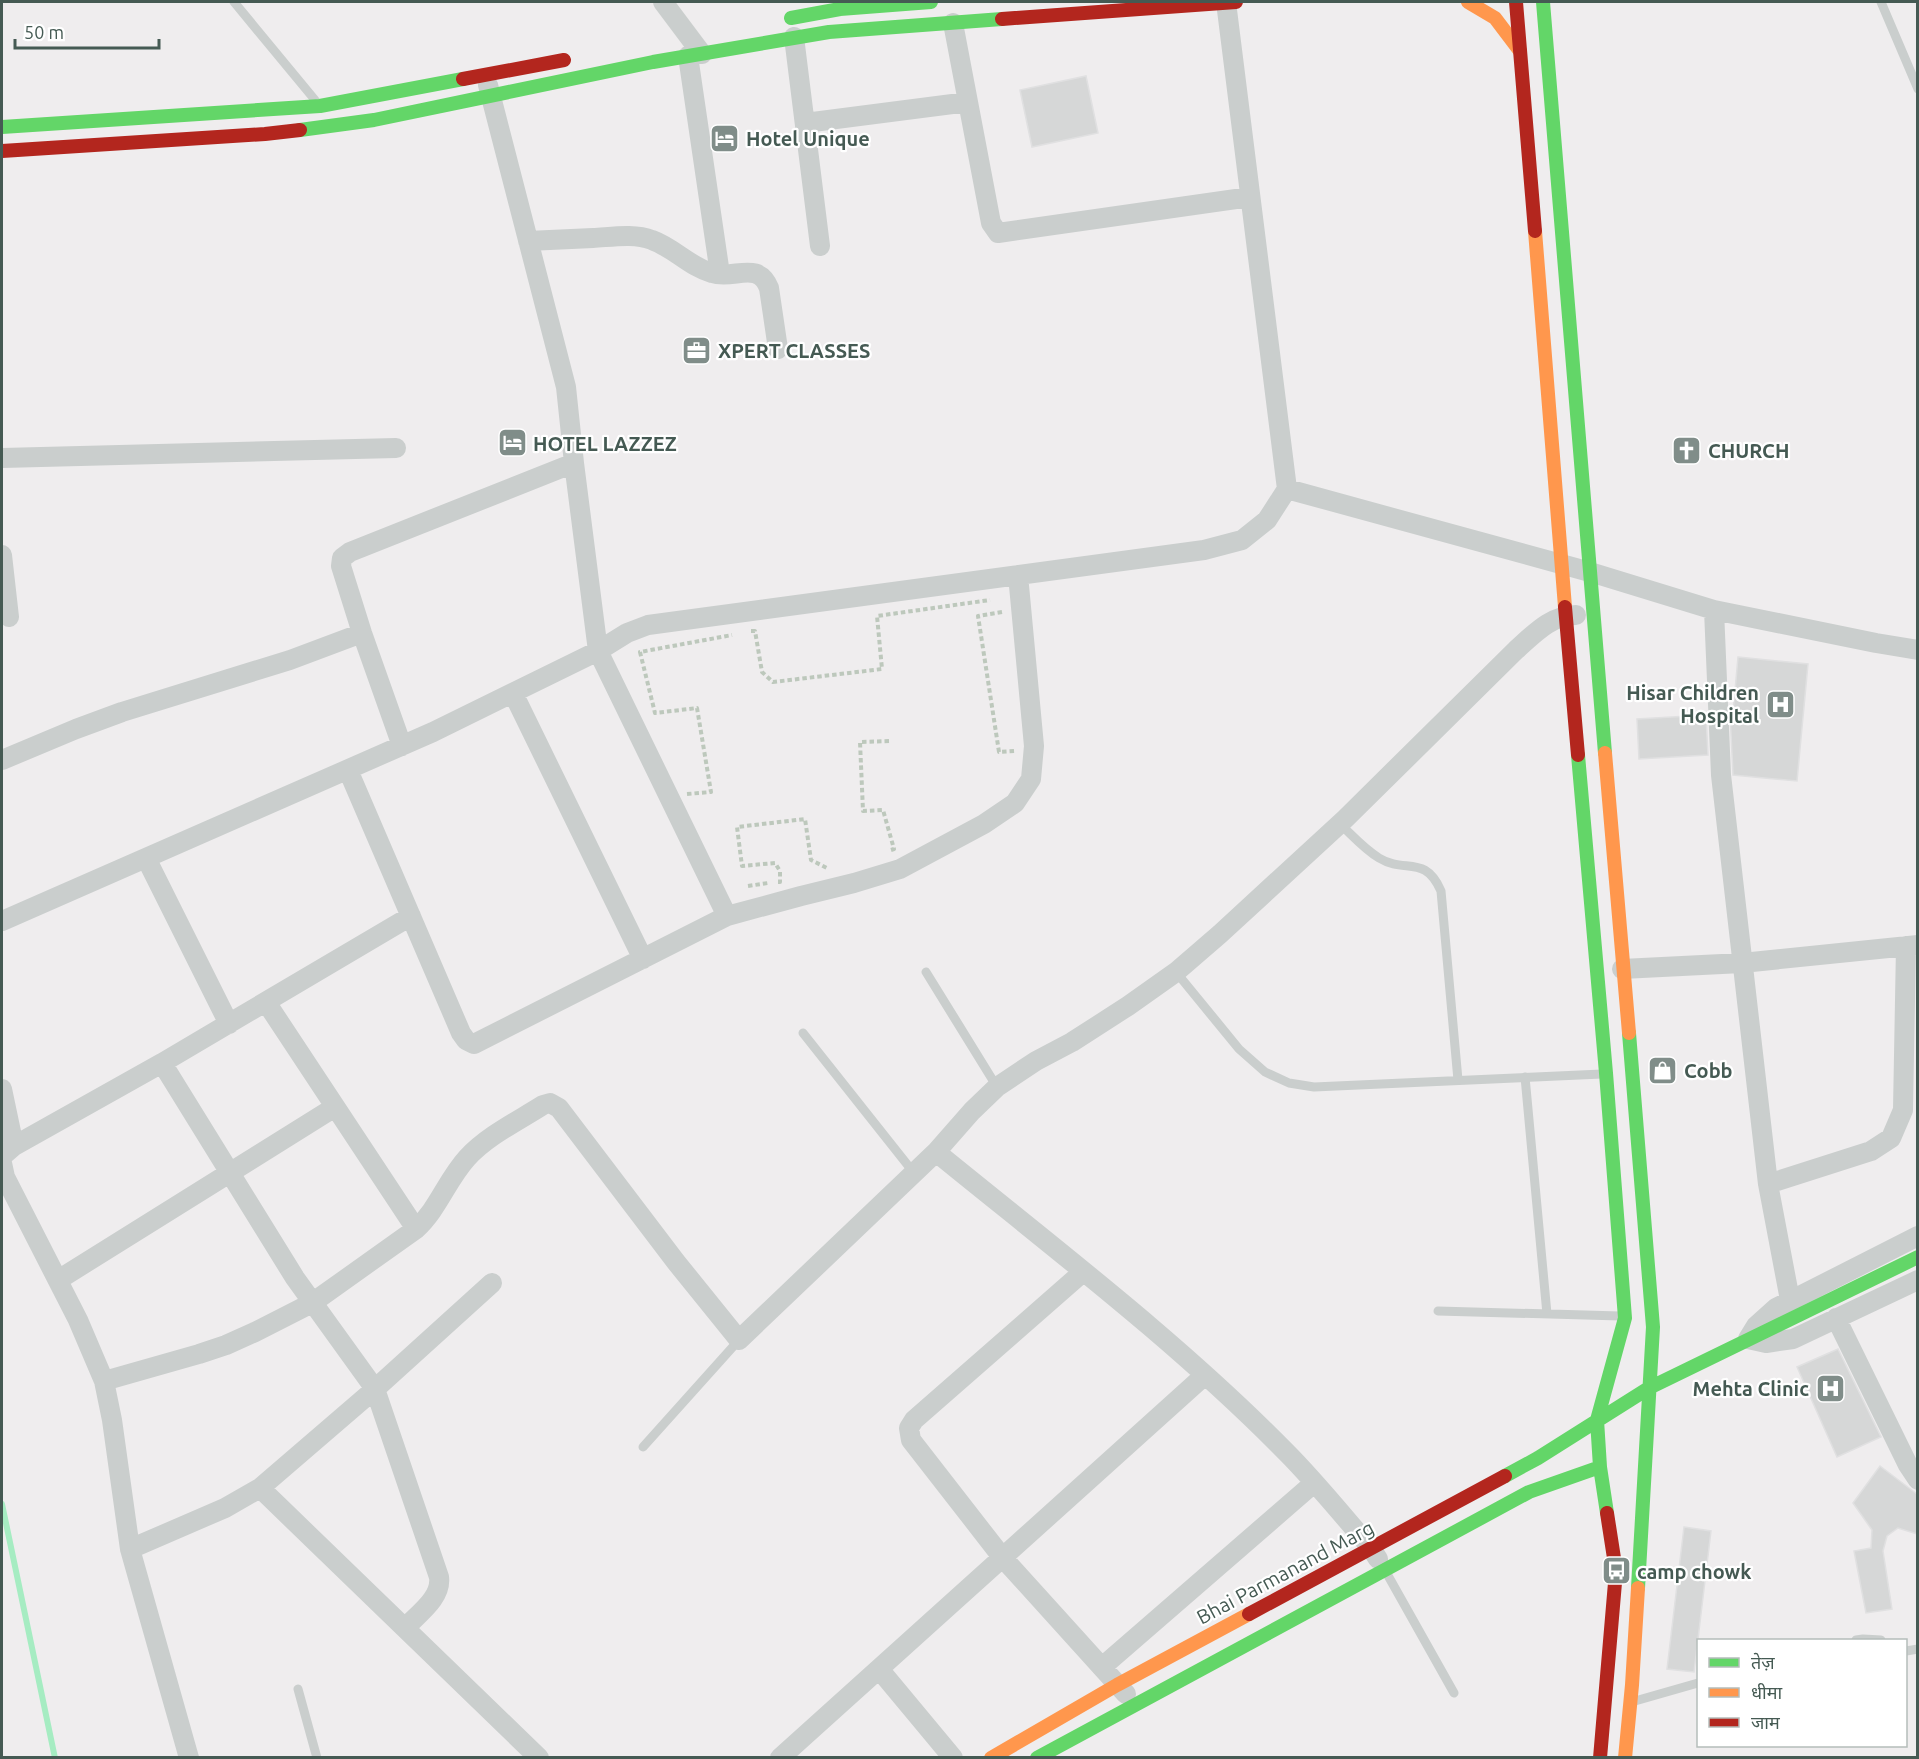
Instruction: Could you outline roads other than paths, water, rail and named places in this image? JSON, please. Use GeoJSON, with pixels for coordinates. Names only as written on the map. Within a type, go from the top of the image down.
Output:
{"type":"FeatureCollection","features":[{"type":"Feature","properties":{"kind":"main road"},"geometry":{"type":"LineString","coordinates":[[773,22],[840,9],[931,2]]}},
{"type":"Feature","properties":{"kind":"main road"},"geometry":{"type":"LineString","coordinates":[[2,128],[328,116],[374,120],[490,96],[693,44],[1231,2]]}},
{"type":"Feature","properties":{"kind":"main road"},"geometry":{"type":"LineString","coordinates":[[1468,2],[1495,18],[1520,51]]}},
{"type":"Feature","properties":{"kind":"main road"},"geometry":{"type":"LineString","coordinates":[[1516,2],[1625,1316],[1598,1420],[1600,1467],[1616,1571],[1600,1758]]}},
{"type":"Feature","properties":{"kind":"main road"},"geometry":{"type":"LineString","coordinates":[[1543,2],[1653,1327],[1625,1758]]}},
{"type":"Feature","properties":{"kind":"main road"},"geometry":{"type":"LineString","coordinates":[[2,151],[265,135],[485,75],[577,58]]}},
{"type":"Feature","properties":{"kind":"main road","name":"Bhai Parmanand Marg"},"geometry":{"type":"LineString","coordinates":[[991,1758],[1118,1685],[1538,1458],[1649,1388],[1917,1257]]}},
{"type":"Feature","properties":{"kind":"main road"},"geometry":{"type":"LineString","coordinates":[[1037,1758],[1528,1492],[1600,1467]]}},
{"type":"Feature","properties":{"kind":"street"},"geometry":{"type":"LineString","coordinates":[[663,2],[693,44],[720,274]]}},
{"type":"Feature","properties":{"kind":"street"},"geometry":{"type":"LineString","coordinates":[[2,921],[402,746],[598,651],[627,633],[648,625],[1204,550],[1242,540],[1267,520],[1287,489],[1250,197],[1231,2]]}},
{"type":"Feature","properties":{"kind":"street"},"geometry":{"type":"LineString","coordinates":[[953,23],[991,223],[998,234],[1250,197]]}},
{"type":"Feature","properties":{"kind":"street"},"geometry":{"type":"LineString","coordinates":[[794,37],[820,246]]}},
{"type":"Feature","properties":{"kind":"street"},"geometry":{"type":"LineString","coordinates":[[485,75],[566,387],[598,651],[727,916]]}},
{"type":"Feature","properties":{"kind":"street"},"geometry":{"type":"LineString","coordinates":[[805,123],[968,102]]}},
{"type":"Feature","properties":{"kind":"street"},"geometry":{"type":"LineString","coordinates":[[528,241],[632,236],[651,239],[694,266],[714,274],[751,272],[760,274],[766,279],[769,288],[778,349]]}},
{"type":"Feature","properties":{"kind":"street"},"geometry":{"type":"LineString","coordinates":[[2,458],[396,448]]}},
{"type":"Feature","properties":{"kind":"street"},"geometry":{"type":"LineString","coordinates":[[402,746],[362,633],[341,566],[342,558],[574,463]]}},
{"type":"Feature","properties":{"kind":"street"},"geometry":{"type":"LineString","coordinates":[[1287,489],[1590,572],[1714,610],[1917,650]]}},
{"type":"Feature","properties":{"kind":"street"},"geometry":{"type":"LineString","coordinates":[[2,555],[9,617]]}},
{"type":"Feature","properties":{"kind":"street"},"geometry":{"type":"LineString","coordinates":[[348,770],[461,1033],[466,1040],[474,1044],[727,916],[900,869],[984,824],[1015,803],[1031,779],[1034,746],[1018,575]]}},
{"type":"Feature","properties":{"kind":"street"},"geometry":{"type":"LineString","coordinates":[[1714,610],[1721,775],[1768,1184],[1790,1300]]}},
{"type":"Feature","properties":{"kind":"street"},"geometry":{"type":"LineString","coordinates":[[104,1381],[226,1345],[312,1303],[416,1229],[431,1212],[468,1157],[492,1138],[543,1105],[550,1103],[555,1104],[739,1340],[936,1152],[972,1111],[997,1087],[1036,1061],[1072,1042],[1176,972],[1221,934],[1340,824],[1516,650],[1546,624],[1566,615],[1593,615]]}},
{"type":"Feature","properties":{"kind":"street"},"geometry":{"type":"LineString","coordinates":[[2,760],[122,712],[290,660],[362,633]]}},
{"type":"Feature","properties":{"kind":"street"},"geometry":{"type":"LineString","coordinates":[[513,693],[643,959]]}},
{"type":"Feature","properties":{"kind":"street"},"geometry":{"type":"LineString","coordinates":[[146,858],[229,1024]]}},
{"type":"Feature","properties":{"kind":"street"},"geometry":{"type":"LineString","coordinates":[[6,1157],[411,916]]}},
{"type":"Feature","properties":{"kind":"street"},"geometry":{"type":"LineString","coordinates":[[1622,969],[1742,963],[1912,946],[1902,1110],[1891,1138],[1871,1150],[1768,1184]]}},
{"type":"Feature","properties":{"kind":"street"},"geometry":{"type":"LineString","coordinates":[[266,1002],[416,1229]]}},
{"type":"Feature","properties":{"kind":"street"},"geometry":{"type":"LineString","coordinates":[[162,1064],[295,1278],[375,1389],[440,1584],[437,1594],[405,1628]]}},
{"type":"Feature","properties":{"kind":"street"},"geometry":{"type":"LineString","coordinates":[[2,1089],[5,1176],[78,1320],[104,1381],[112,1420],[130,1549],[189,1758]]}},
{"type":"Feature","properties":{"kind":"street"},"geometry":{"type":"LineString","coordinates":[[58,1280],[335,1107]]}},
{"type":"Feature","properties":{"kind":"street"},"geometry":{"type":"LineString","coordinates":[[936,1152],[1205,1375],[1287,1452],[1371,1548],[1385,1570]]}},
{"type":"Feature","properties":{"kind":"street"},"geometry":{"type":"LineString","coordinates":[[1917,1236],[1776,1308],[1756,1326],[1749,1339],[1766,1343],[1793,1339],[1917,1281]]}},
{"type":"Feature","properties":{"kind":"street"},"geometry":{"type":"LineString","coordinates":[[1083,1272],[914,1420],[909,1428],[911,1440],[1002,1557],[1135,1704]]}},
{"type":"Feature","properties":{"kind":"street"},"geometry":{"type":"LineString","coordinates":[[130,1549],[225,1508],[260,1488],[375,1389],[492,1283]]}},
{"type":"Feature","properties":{"kind":"street"},"geometry":{"type":"LineString","coordinates":[[1836,1318],[1917,1480]]}},
{"type":"Feature","properties":{"kind":"street"},"geometry":{"type":"LineString","coordinates":[[780,1758],[1205,1375]]}},
{"type":"Feature","properties":{"kind":"street"},"geometry":{"type":"LineString","coordinates":[[1102,1667],[1314,1483]]}},
{"type":"Feature","properties":{"kind":"street"},"geometry":{"type":"LineString","coordinates":[[260,1488],[539,1758]]}},
{"type":"Feature","properties":{"kind":"street"},"geometry":{"type":"LineString","coordinates":[[879,1669],[953,1758]]}},
{"type":"Feature","properties":{"kind":"lane"},"geometry":{"type":"LineString","coordinates":[[234,2],[328,116]]}},
{"type":"Feature","properties":{"kind":"lane"},"geometry":{"type":"LineString","coordinates":[[1881,2],[1917,88]]}},
{"type":"Feature","properties":{"kind":"lane"},"geometry":{"type":"LineString","coordinates":[[1340,824],[1381,860],[1425,870],[1436,879],[1441,891],[1458,1080]]}},
{"type":"Feature","properties":{"kind":"lane"},"geometry":{"type":"LineString","coordinates":[[926,972],[997,1087]]}},
{"type":"Feature","properties":{"kind":"lane"},"geometry":{"type":"LineString","coordinates":[[1176,972],[1239,1048],[1265,1072],[1289,1083],[1314,1087],[1606,1074]]}},
{"type":"Feature","properties":{"kind":"lane"},"geometry":{"type":"LineString","coordinates":[[803,1034],[914,1173]]}},
{"type":"Feature","properties":{"kind":"lane"},"geometry":{"type":"LineString","coordinates":[[1525,1077],[1547,1314]]}},
{"type":"Feature","properties":{"kind":"lane"},"geometry":{"type":"LineString","coordinates":[[1438,1311],[1625,1316]]}},
{"type":"Feature","properties":{"kind":"lane"},"geometry":{"type":"LineString","coordinates":[[642,1447],[739,1340]]}},
{"type":"Feature","properties":{"kind":"lane"},"geometry":{"type":"LineString","coordinates":[[1385,1570],[1454,1693]]}},
{"type":"Feature","properties":{"kind":"lane"},"geometry":{"type":"LineString","coordinates":[[1630,1702],[1697,1683]]}},
{"type":"Feature","properties":{"kind":"lane"},"geometry":{"type":"LineString","coordinates":[[298,1689],[318,1758]]}},
{"type":"Feature","properties":{"kind":"waterway"},"geometry":{"type":"LineString","coordinates":[[2,1504],[55,1758]]}},
{"type":"Feature","properties":{"kind":"place","name":"Hotel Unique"},"geometry":{"type":"Point","coordinates":[725,138]}},
{"type":"Feature","properties":{"kind":"place","name":"XPERT CLASSES"},"geometry":{"type":"Point","coordinates":[697,350]}},
{"type":"Feature","properties":{"kind":"place","name":"HOTEL LAZZEZ"},"geometry":{"type":"Point","coordinates":[512,443]}},
{"type":"Feature","properties":{"kind":"place","name":"CHURCH"},"geometry":{"type":"Point","coordinates":[1687,450]}},
{"type":"Feature","properties":{"kind":"place","name":"Hisar Children Hospital"},"geometry":{"type":"Point","coordinates":[1780,704]}},
{"type":"Feature","properties":{"kind":"place","name":"Cobb"},"geometry":{"type":"Point","coordinates":[1663,1070]}},
{"type":"Feature","properties":{"kind":"place","name":"Mehta Clinic"},"geometry":{"type":"Point","coordinates":[1830,1388]}},
{"type":"Feature","properties":{"kind":"place","name":"camp chowk"},"geometry":{"type":"Point","coordinates":[1616,1571]}}]}
